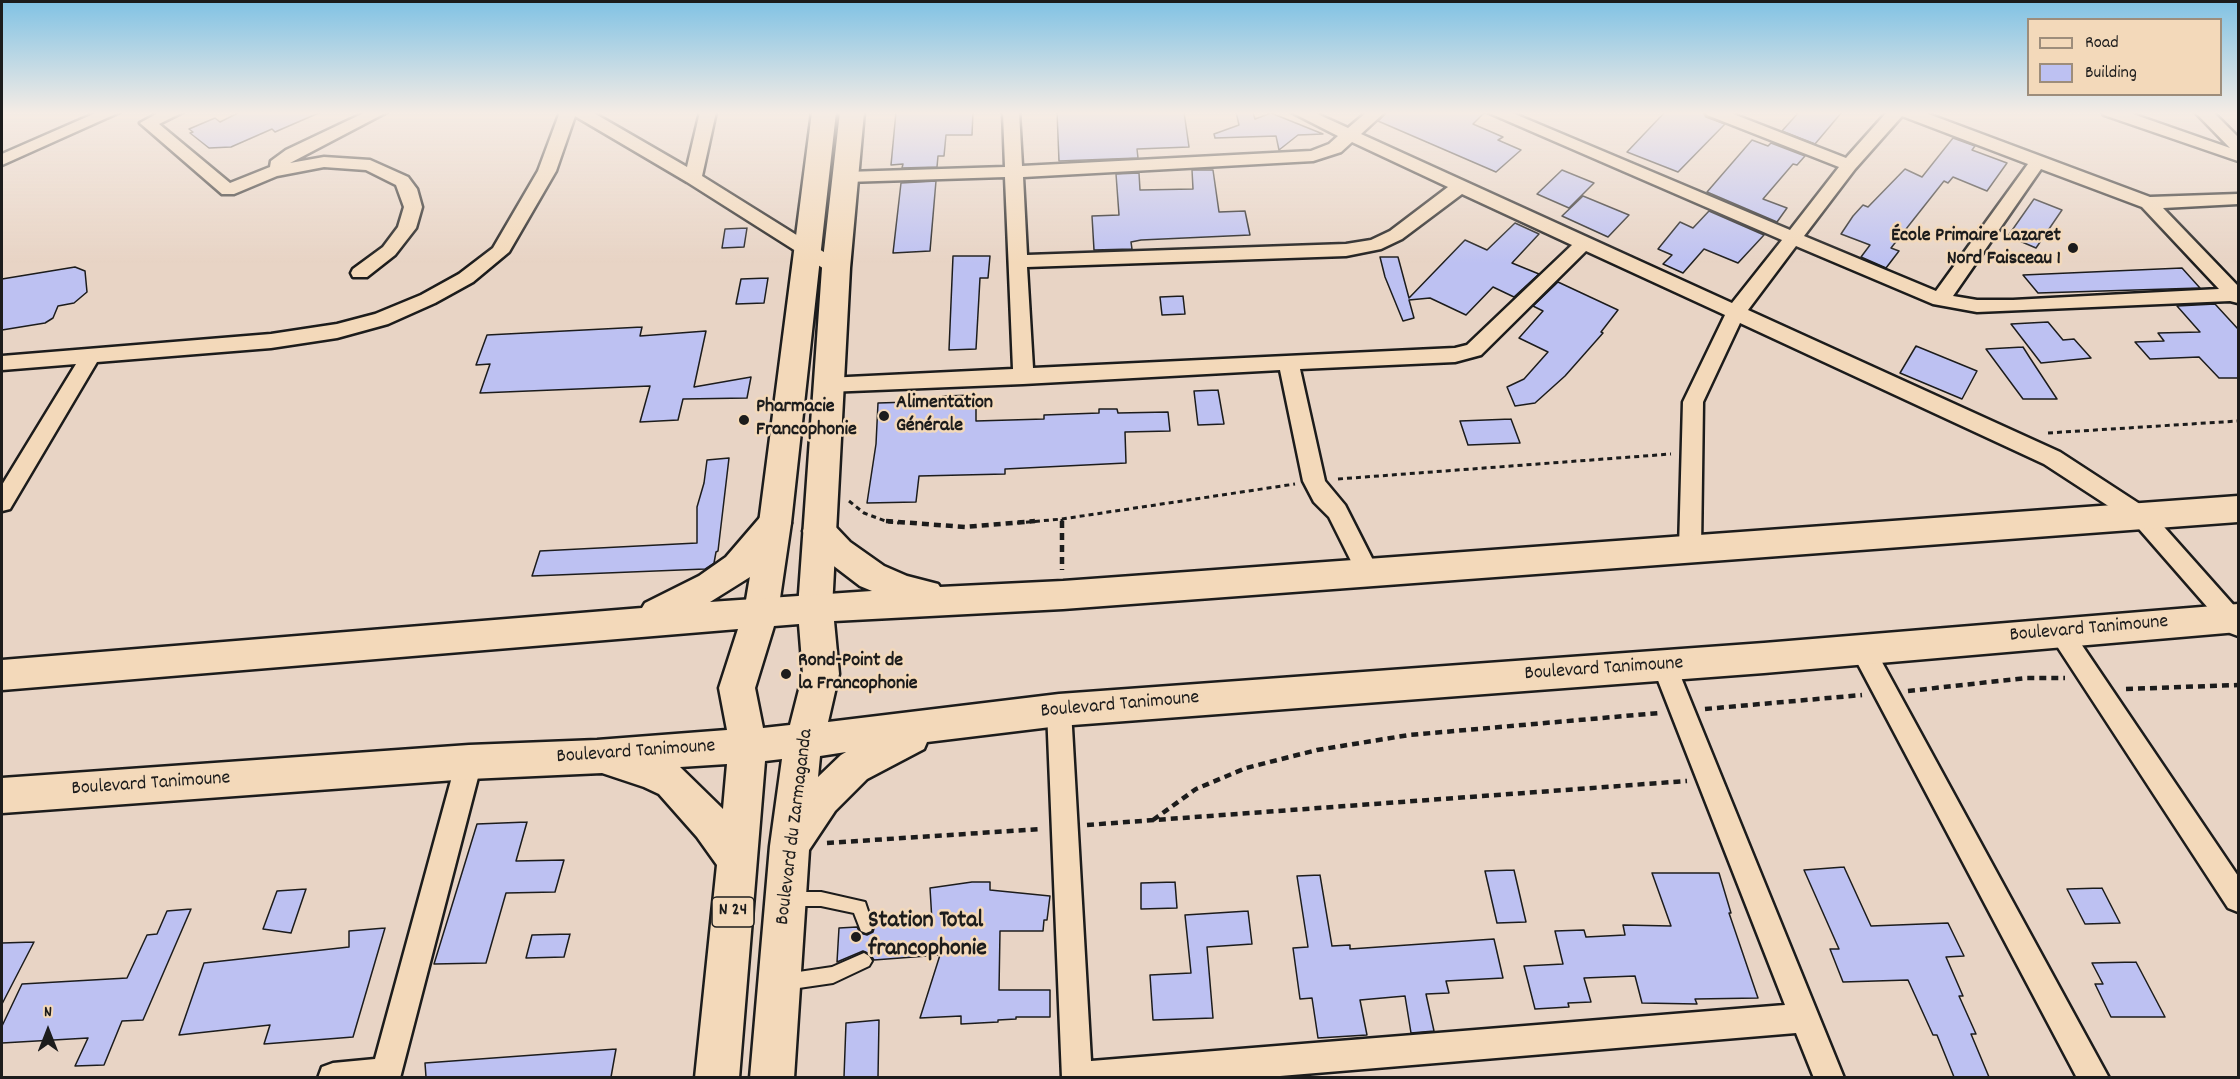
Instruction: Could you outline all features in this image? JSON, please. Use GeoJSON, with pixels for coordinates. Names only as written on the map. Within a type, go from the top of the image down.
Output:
{"type":"FeatureCollection","features":[{"type":"Feature","properties":{"kind":"main road","name":"N 24"},"geometry":{"type":"LineString","coordinates":[[717,1077],[748,746],[737,688],[761,612],[776,523],[819,162]]}},
{"type":"Feature","properties":{"kind":"main road","name":"Boulevard du Zarmaganda"},"geometry":{"type":"LineString","coordinates":[[772,1077],[790,846],[804,741],[821,674],[814,608],[827,385],[847,162]]}},
{"type":"Feature","properties":{"kind":"main road"},"geometry":{"type":"LineString","coordinates":[[2,675],[814,608],[1063,595],[2238,509]]}},
{"type":"Feature","properties":{"kind":"main road"},"geometry":{"type":"LineString","coordinates":[[639,622],[711,586],[738,567],[776,523]]}},
{"type":"Feature","properties":{"kind":"main road"},"geometry":{"type":"LineString","coordinates":[[819,531],[838,551],[872,576],[902,589],[960,601]]}},
{"type":"Feature","properties":{"kind":"main road","name":"Boulevard Tanimoune"},"geometry":{"type":"LineString","coordinates":[[2,796],[469,762],[597,757],[748,746],[941,726],[999,716],[1059,710],[2236,621]]}},
{"type":"Feature","properties":{"kind":"main road"},"geometry":{"type":"LineString","coordinates":[[790,846],[821,799],[854,767],[898,742],[941,726]]}},
{"type":"Feature","properties":{"kind":"main road"},"geometry":{"type":"LineString","coordinates":[[597,757],[652,772],[672,782],[711,824],[738,862]]}},
{"type":"Feature","properties":{"kind":"street"},"geometry":{"type":"LineString","coordinates":[[195,162],[228,190],[272,172],[307,164],[334,162]]}},
{"type":"Feature","properties":{"kind":"street"},"geometry":{"type":"LineString","coordinates":[[272,172],[283,162]]}},
{"type":"Feature","properties":{"kind":"street"},"geometry":{"type":"LineString","coordinates":[[344,162],[370,165],[402,181],[408,189],[413,207],[407,228],[388,251],[360,273]]}},
{"type":"Feature","properties":{"kind":"street"},"geometry":{"type":"LineString","coordinates":[[2,363],[272,341],[337,331],[381,320],[428,299],[466,278],[500,252],[550,162]]}},
{"type":"Feature","properties":{"kind":"street"},"geometry":{"type":"LineString","coordinates":[[666,162],[836,268]]}},
{"type":"Feature","properties":{"kind":"street"},"geometry":{"type":"LineString","coordinates":[[693,178],[697,162]]}},
{"type":"Feature","properties":{"kind":"street"},"geometry":{"type":"LineString","coordinates":[[1013,162],[1023,377]]}},
{"type":"Feature","properties":{"kind":"street"},"geometry":{"type":"LineString","coordinates":[[846,177],[1013,172],[1194,162]]}},
{"type":"Feature","properties":{"kind":"street"},"geometry":{"type":"LineString","coordinates":[[1411,162],[2008,436],[2081,475],[2141,516],[2236,621]]}},
{"type":"Feature","properties":{"kind":"street"},"geometry":{"type":"LineString","coordinates":[[1613,162],[1940,300],[1977,306],[2013,306],[2237,296]]}},
{"type":"Feature","properties":{"kind":"street"},"geometry":{"type":"LineString","coordinates":[[1842,162],[1849,165]]}},
{"type":"Feature","properties":{"kind":"street"},"geometry":{"type":"LineString","coordinates":[[1690,549],[1692,453],[1690,424],[1693,402],[1736,312],[1851,162]]}},
{"type":"Feature","properties":{"kind":"street"},"geometry":{"type":"LineString","coordinates":[[1940,300],[2037,162]]}},
{"type":"Feature","properties":{"kind":"street"},"geometry":{"type":"LineString","coordinates":[[2045,162],[2148,202],[2238,199]]}},
{"type":"Feature","properties":{"kind":"street"},"geometry":{"type":"LineString","coordinates":[[1017,261],[1346,250],[1375,245],[1396,235],[1462,185]]}},
{"type":"Feature","properties":{"kind":"street"},"geometry":{"type":"LineString","coordinates":[[2148,202],[2237,296]]}},
{"type":"Feature","properties":{"kind":"street"},"geometry":{"type":"LineString","coordinates":[[827,385],[1455,355],[1474,350],[1585,242]]}},
{"type":"Feature","properties":{"kind":"street"},"geometry":{"type":"LineString","coordinates":[[2,503],[90,357]]}},
{"type":"Feature","properties":{"kind":"street"},"geometry":{"type":"LineString","coordinates":[[1289,364],[1314,481],[1322,496],[1337,511],[1368,572]]}},
{"type":"Feature","properties":{"kind":"street"},"geometry":{"type":"LineString","coordinates":[[2061,633],[2238,899]]}},
{"type":"Feature","properties":{"kind":"street"},"geometry":{"type":"LineString","coordinates":[[1862,649],[2094,1077]]}},
{"type":"Feature","properties":{"kind":"street"},"geometry":{"type":"LineString","coordinates":[[1664,665],[1828,1077]]}},
{"type":"Feature","properties":{"kind":"street"},"geometry":{"type":"LineString","coordinates":[[1059,710],[1077,1077],[1314,1068],[1805,1018]]}},
{"type":"Feature","properties":{"kind":"street"},"geometry":{"type":"LineString","coordinates":[[333,1077],[385,1075],[469,762]]}},
{"type":"Feature","properties":{"kind":"lane"},"geometry":{"type":"LineString","coordinates":[[785,898],[821,900],[860,907],[866,926]]}},
{"type":"Feature","properties":{"kind":"lane"},"geometry":{"type":"LineString","coordinates":[[781,983],[833,975],[864,961]]}},
{"type":"Feature","properties":{"kind":"path"},"geometry":{"type":"LineString","coordinates":[[2008,436],[2238,422]]}},
{"type":"Feature","properties":{"kind":"path"},"geometry":{"type":"LineString","coordinates":[[822,481],[864,513],[888,522],[965,527],[1062,519],[1314,481],[1692,453]]}},
{"type":"Feature","properties":{"kind":"path"},"geometry":{"type":"LineString","coordinates":[[1062,519],[1063,595]]}},
{"type":"Feature","properties":{"kind":"path"},"geometry":{"type":"LineString","coordinates":[[790,846],[1710,779]]}},
{"type":"Feature","properties":{"kind":"building"},"geometry":{"type":"Polygon","coordinates":[[[891,162],[937,162],[937,167],[902,168],[903,164],[891,165],[891,162]]]}},
{"type":"Feature","properties":{"kind":"building"},"geometry":{"type":"Polygon","coordinates":[[[1474,162],[1507,162],[1496,172],[1474,162]]]}},
{"type":"Feature","properties":{"kind":"building"},"geometry":{"type":"Polygon","coordinates":[[[1653,162],[1687,162],[1678,172],[1653,162]]]}},
{"type":"Feature","properties":{"kind":"building"},"geometry":{"type":"Polygon","coordinates":[[[1733,162],[1799,162],[1797,165],[1793,164],[1763,199],[1787,208],[1777,222],[1707,192],[1733,162]]]}},
{"type":"Feature","properties":{"kind":"building"},"geometry":{"type":"Polygon","coordinates":[[[1934,162],[2007,163],[1987,191],[1953,177],[1948,183],[1944,181],[1891,248],[1899,251],[1886,268],[1861,257],[1870,245],[1841,234],[1853,216],[1863,205],[1868,207],[1905,169],[1922,177],[1934,162]]]}},
{"type":"Feature","properties":{"kind":"building"},"geometry":{"type":"Polygon","coordinates":[[[1192,170],[1213,170],[1219,212],[1245,211],[1250,235],[1141,240],[1131,242],[1132,249],[1094,250],[1092,216],[1119,215],[1116,174],[1139,173],[1140,190],[1193,189],[1192,170]]]}},
{"type":"Feature","properties":{"kind":"building"},"geometry":{"type":"Polygon","coordinates":[[[1562,170],[1594,183],[1569,208],[1537,194],[1562,170]]]}},
{"type":"Feature","properties":{"kind":"building"},"geometry":{"type":"Polygon","coordinates":[[[936,181],[930,251],[893,253],[901,183],[936,181]]]}},
{"type":"Feature","properties":{"kind":"building"},"geometry":{"type":"Polygon","coordinates":[[[1583,196],[1629,215],[1608,237],[1562,216],[1583,196]]]}},
{"type":"Feature","properties":{"kind":"building"},"geometry":{"type":"Polygon","coordinates":[[[2034,199],[2062,210],[2036,248],[2008,236],[2034,199]]]}},
{"type":"Feature","properties":{"kind":"building"},"geometry":{"type":"Polygon","coordinates":[[[1709,211],[1764,235],[1738,263],[1704,249],[1683,273],[1663,264],[1672,255],[1658,249],[1680,222],[1693,228],[1709,211]]]}},
{"type":"Feature","properties":{"kind":"building"},"geometry":{"type":"Polygon","coordinates":[[[1515,223],[1539,234],[1512,263],[1539,274],[1514,297],[1493,287],[1466,315],[1430,298],[1409,300],[1414,318],[1403,321],[1385,277],[1380,257],[1398,257],[1409,298],[1465,240],[1487,250],[1515,223]]]}},
{"type":"Feature","properties":{"kind":"building"},"geometry":{"type":"Polygon","coordinates":[[[747,228],[744,247],[722,248],[725,229],[747,228]]]}},
{"type":"Feature","properties":{"kind":"building"},"geometry":{"type":"Polygon","coordinates":[[[953,256],[990,256],[988,278],[980,278],[976,349],[949,350],[953,256]]]}},
{"type":"Feature","properties":{"kind":"building"},"geometry":{"type":"Polygon","coordinates":[[[75,267],[85,271],[87,292],[74,303],[58,306],[53,318],[45,323],[2,330],[2,279],[75,267]]]}},
{"type":"Feature","properties":{"kind":"building"},"geometry":{"type":"Polygon","coordinates":[[[2182,268],[2200,288],[2038,293],[2023,275],[2182,268]]]}},
{"type":"Feature","properties":{"kind":"building"},"geometry":{"type":"Polygon","coordinates":[[[768,278],[764,303],[736,304],[741,279],[768,278]]]}},
{"type":"Feature","properties":{"kind":"building"},"geometry":{"type":"Polygon","coordinates":[[[1558,282],[1618,310],[1601,332],[1603,333],[1565,376],[1535,403],[1515,406],[1507,387],[1524,379],[1548,352],[1519,338],[1543,311],[1533,306],[1558,282]]]}},
{"type":"Feature","properties":{"kind":"building"},"geometry":{"type":"Polygon","coordinates":[[[1183,296],[1185,314],[1162,315],[1160,297],[1183,296]]]}},
{"type":"Feature","properties":{"kind":"building"},"geometry":{"type":"Polygon","coordinates":[[[2215,304],[2238,329],[2238,378],[2219,378],[2199,357],[2150,359],[2135,342],[2164,341],[2158,333],[2200,332],[2177,306],[2215,304]]]}},
{"type":"Feature","properties":{"kind":"building"},"geometry":{"type":"Polygon","coordinates":[[[2048,322],[2063,340],[2074,339],[2091,358],[2041,363],[2011,324],[2048,322]]]}},
{"type":"Feature","properties":{"kind":"building"},"geometry":{"type":"Polygon","coordinates":[[[642,327],[640,336],[706,331],[694,387],[751,377],[747,398],[683,399],[678,420],[640,422],[650,386],[480,393],[490,364],[476,365],[487,335],[642,327]]]}},
{"type":"Feature","properties":{"kind":"building"},"geometry":{"type":"Polygon","coordinates":[[[1916,346],[1977,371],[1962,399],[1900,373],[1916,346]]]}},
{"type":"Feature","properties":{"kind":"building"},"geometry":{"type":"Polygon","coordinates":[[[2023,347],[2057,399],[2023,399],[1986,349],[2023,347]]]}},
{"type":"Feature","properties":{"kind":"building"},"geometry":{"type":"Polygon","coordinates":[[[1218,390],[1224,424],[1198,425],[1194,391],[1218,390]]]}},
{"type":"Feature","properties":{"kind":"building"},"geometry":{"type":"Polygon","coordinates":[[[976,395],[976,421],[1044,419],[1044,415],[1099,413],[1099,409],[1117,409],[1118,413],[1168,412],[1170,431],[1125,432],[1126,463],[1005,469],[1005,474],[919,476],[916,502],[867,503],[876,444],[878,403],[943,401],[943,396],[976,395]]]}},
{"type":"Feature","properties":{"kind":"building"},"geometry":{"type":"Polygon","coordinates":[[[1511,419],[1520,443],[1468,445],[1460,421],[1511,419]]]}},
{"type":"Feature","properties":{"kind":"building"},"geometry":{"type":"Polygon","coordinates":[[[729,458],[718,551],[714,563],[705,569],[532,576],[540,551],[697,543],[697,507],[704,483],[707,460],[729,458]]]}},
{"type":"Feature","properties":{"kind":"building"},"geometry":{"type":"Polygon","coordinates":[[[527,822],[516,861],[564,860],[555,892],[506,893],[486,963],[434,964],[477,824],[527,822]]]}},
{"type":"Feature","properties":{"kind":"building"},"geometry":{"type":"Polygon","coordinates":[[[1844,867],[1871,926],[1948,923],[1964,956],[1946,957],[1963,996],[1959,996],[1976,1034],[1971,1034],[1989,1077],[1954,1077],[1937,1035],[1933,1035],[1908,980],[1843,982],[1830,949],[1839,949],[1804,870],[1844,867]]]}},
{"type":"Feature","properties":{"kind":"building"},"geometry":{"type":"Polygon","coordinates":[[[1514,870],[1526,922],[1497,923],[1485,871],[1514,870]]]}},
{"type":"Feature","properties":{"kind":"building"},"geometry":{"type":"Polygon","coordinates":[[[1652,873],[1719,873],[1731,913],[1729,913],[1758,998],[1695,999],[1697,1004],[1642,1003],[1635,976],[1584,978],[1591,1002],[1568,1003],[1569,1007],[1535,1009],[1524,966],[1563,964],[1555,931],[1584,930],[1586,937],[1625,935],[1623,925],[1671,926],[1652,873]]]}},
{"type":"Feature","properties":{"kind":"building"},"geometry":{"type":"Polygon","coordinates":[[[1320,875],[1332,946],[1350,945],[1350,949],[1494,939],[1503,978],[1446,981],[1449,993],[1426,994],[1434,1031],[1411,1033],[1405,996],[1360,1000],[1367,1035],[1318,1038],[1312,998],[1300,999],[1293,948],[1308,947],[1297,876],[1320,875]]]}},
{"type":"Feature","properties":{"kind":"building"},"geometry":{"type":"Polygon","coordinates":[[[990,882],[990,890],[1050,896],[1043,931],[1000,931],[999,990],[1050,990],[1050,1017],[1016,1017],[1016,1019],[998,1020],[998,1022],[961,1024],[961,1016],[920,1018],[940,955],[874,960],[870,954],[863,951],[837,962],[839,928],[857,927],[860,933],[867,935],[873,932],[875,925],[932,921],[930,888],[990,882]]]}},
{"type":"Feature","properties":{"kind":"building"},"geometry":{"type":"Polygon","coordinates":[[[1175,882],[1177,908],[1141,909],[1141,883],[1175,882]]]}},
{"type":"Feature","properties":{"kind":"building"},"geometry":{"type":"Polygon","coordinates":[[[2102,888],[2120,923],[2085,924],[2067,889],[2102,888]]]}},
{"type":"Feature","properties":{"kind":"building"},"geometry":{"type":"Polygon","coordinates":[[[306,889],[291,933],[263,929],[277,891],[306,889]]]}},
{"type":"Feature","properties":{"kind":"building"},"geometry":{"type":"Polygon","coordinates":[[[191,909],[143,1020],[122,1021],[104,1065],[75,1066],[88,1038],[2,1043],[2,1026],[22,984],[127,978],[147,935],[157,934],[167,911],[191,909]]]}},
{"type":"Feature","properties":{"kind":"building"},"geometry":{"type":"Polygon","coordinates":[[[1248,911],[1252,944],[1207,947],[1213,1018],[1153,1020],[1150,975],[1191,973],[1185,915],[1248,911]]]}},
{"type":"Feature","properties":{"kind":"building"},"geometry":{"type":"Polygon","coordinates":[[[385,928],[353,1037],[264,1044],[270,1025],[179,1035],[204,963],[349,947],[349,931],[385,928]]]}},
{"type":"Feature","properties":{"kind":"building"},"geometry":{"type":"Polygon","coordinates":[[[570,934],[564,957],[526,958],[532,935],[570,934]]]}},
{"type":"Feature","properties":{"kind":"building"},"geometry":{"type":"Polygon","coordinates":[[[34,942],[2,1004],[2,943],[34,942]]]}},
{"type":"Feature","properties":{"kind":"building"},"geometry":{"type":"Polygon","coordinates":[[[2136,962],[2165,1017],[2111,1017],[2095,984],[2103,984],[2092,963],[2136,962]]]}},
{"type":"Feature","properties":{"kind":"building"},"geometry":{"type":"Polygon","coordinates":[[[879,1020],[878,1077],[844,1077],[846,1023],[879,1020]]]}},
{"type":"Feature","properties":{"kind":"building"},"geometry":{"type":"Polygon","coordinates":[[[616,1049],[611,1077],[426,1077],[425,1063],[616,1049]]]}},
{"type":"Feature","properties":{"kind":"place","name":"École Primaire Lazaret Nord Faisceau 1"},"geometry":{"type":"Point","coordinates":[2073,248]}},
{"type":"Feature","properties":{"kind":"place","name":"Alimentation Générale"},"geometry":{"type":"Point","coordinates":[884,416]}},
{"type":"Feature","properties":{"kind":"place","name":"Pharmacie Francophonie"},"geometry":{"type":"Point","coordinates":[744,420]}},
{"type":"Feature","properties":{"kind":"place","name":"Rond-Point de la Francophonie"},"geometry":{"type":"Point","coordinates":[786,674]}},
{"type":"Feature","properties":{"kind":"place","name":"Station Total francophonie"},"geometry":{"type":"Point","coordinates":[856,937]}}]}
